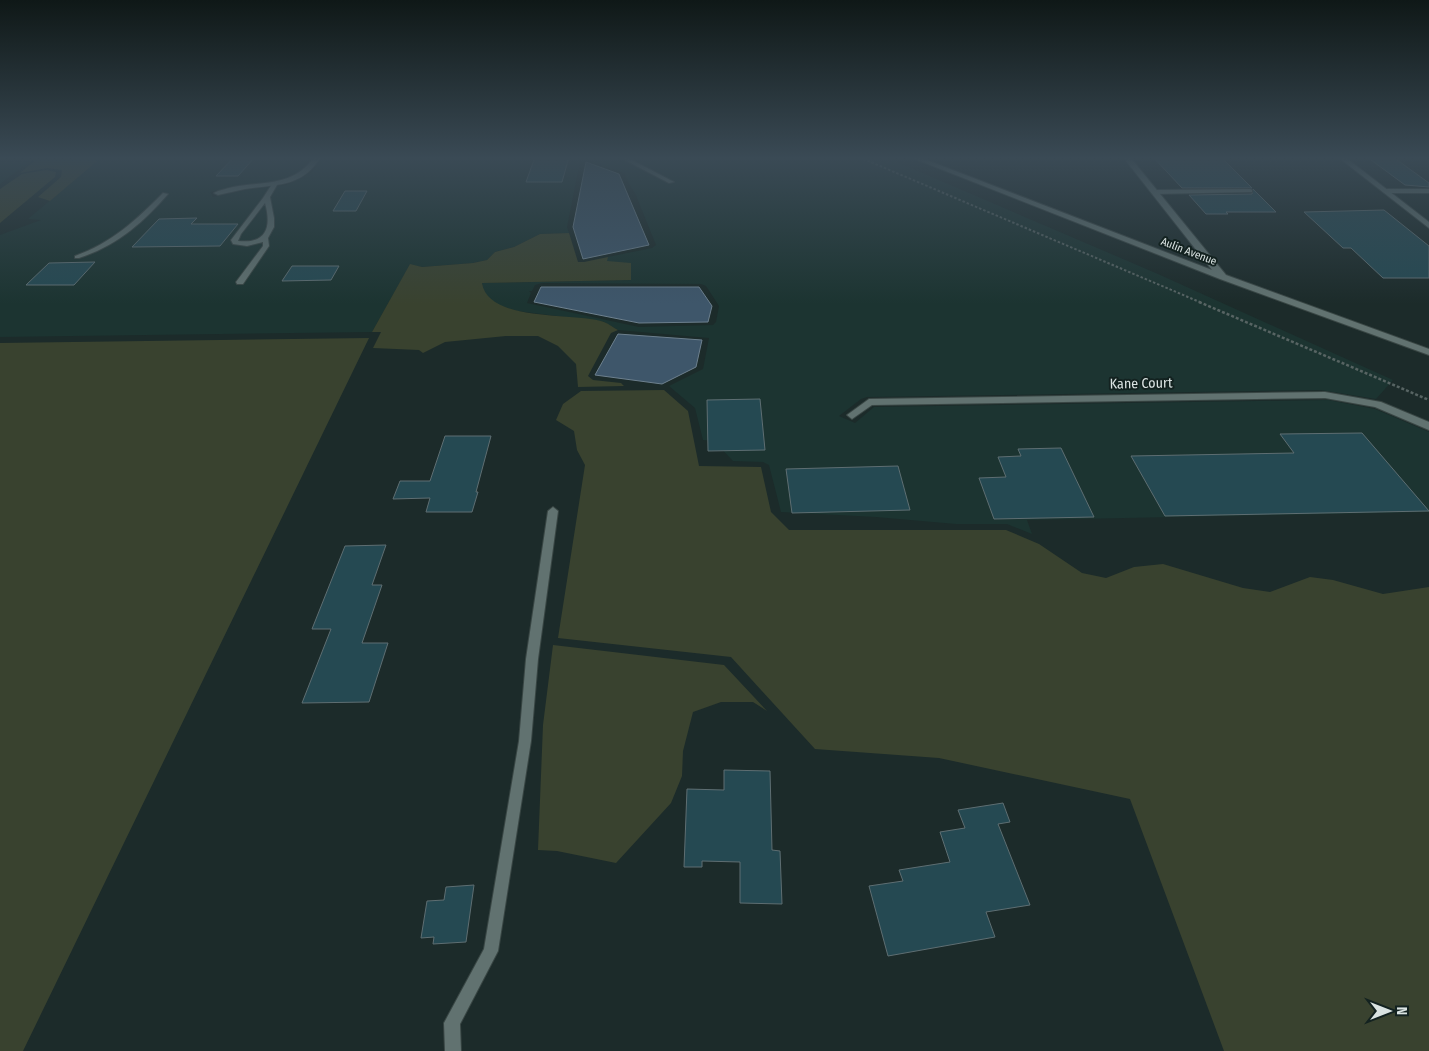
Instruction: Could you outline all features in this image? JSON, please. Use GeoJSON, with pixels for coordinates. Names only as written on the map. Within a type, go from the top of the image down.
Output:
{"type":"FeatureCollection","features":[{"type":"Feature","properties":{"kind":"street","name":"Aulin Avenue"},"geometry":{"type":"LineString","coordinates":[[1040,206],[1223,277],[1429,352]]}},
{"type":"Feature","properties":{"kind":"street"},"geometry":{"type":"LineString","coordinates":[[1166,206],[1223,277]]}},
{"type":"Feature","properties":{"kind":"street"},"geometry":{"type":"LineString","coordinates":[[1404,206],[1429,226]]}},
{"type":"Feature","properties":{"kind":"street","name":"Kane Court"},"geometry":{"type":"LineString","coordinates":[[852,415],[869,402],[1325,395],[1377,404],[1429,426]]}},
{"type":"Feature","properties":{"kind":"lane"},"geometry":{"type":"LineString","coordinates":[[77,257],[92,252],[129,231],[153,206]]}},
{"type":"Feature","properties":{"kind":"lane"},"geometry":{"type":"LineString","coordinates":[[261,206],[234,240],[236,243],[247,245],[266,239]]}},
{"type":"Feature","properties":{"kind":"lane"},"geometry":{"type":"LineString","coordinates":[[240,282],[266,246],[266,239],[271,230],[268,206]]}},
{"type":"Feature","properties":{"kind":"lane"},"geometry":{"type":"LineString","coordinates":[[452,1051],[452,1023],[491,951],[525,741],[532,659],[553,511]]}},
{"type":"Feature","properties":{"kind":"path"},"geometry":{"type":"LineString","coordinates":[[974,206],[1429,400]]}},
{"type":"Feature","properties":{"kind":"shaded area"},"geometry":{"type":"Polygon","coordinates":[[[0,206],[20,206],[0,223],[0,206]]]}},
{"type":"Feature","properties":{"kind":"shaded area"},"geometry":{"type":"Polygon","coordinates":[[[43,206],[571,206],[567,227],[569,233],[540,234],[514,247],[495,252],[487,260],[473,263],[422,267],[410,265],[372,332],[0,337],[0,235],[41,220],[28,219],[43,206]]]}},
{"type":"Feature","properties":{"kind":"shaded area"},"geometry":{"type":"Polygon","coordinates":[[[640,206],[999,206],[1158,274],[1393,380],[1376,399],[1321,390],[867,397],[861,399],[839,416],[855,423],[874,407],[1328,400],[1375,409],[1429,432],[1429,512],[1027,520],[1032,534],[1007,524],[956,524],[876,517],[781,512],[769,465],[763,462],[733,461],[714,441],[703,440],[695,408],[669,386],[703,369],[709,338],[618,330],[604,322],[517,311],[495,304],[484,293],[482,283],[631,280],[606,261],[608,257],[652,248],[656,245],[640,206]],[[542,283],[535,285],[532,291],[529,291],[531,293],[527,303],[639,327],[713,325],[716,322],[719,306],[706,286],[701,284],[542,283]]]}},
{"type":"Feature","properties":{"kind":"shaded area"},"geometry":{"type":"Polygon","coordinates":[[[569,233],[578,262],[608,257],[607,261],[631,263],[631,280],[482,283],[488,296],[500,305],[534,314],[591,319],[604,322],[618,330],[611,333],[588,376],[593,380],[621,383],[624,386],[578,387],[576,364],[558,346],[538,336],[506,336],[445,342],[423,353],[419,350],[373,348],[381,332],[372,332],[410,264],[422,267],[473,263],[487,260],[495,252],[514,247],[540,234],[569,233]]]}},
{"type":"Feature","properties":{"kind":"shaded area"},"geometry":{"type":"Polygon","coordinates":[[[369,338],[23,1051],[0,1051],[0,343],[369,338]]]}},
{"type":"Feature","properties":{"kind":"shaded area"},"geometry":{"type":"Polygon","coordinates":[[[664,390],[688,411],[699,466],[761,467],[771,512],[789,530],[1006,530],[1039,544],[1082,573],[1106,578],[1134,567],[1163,564],[1243,588],[1270,592],[1310,577],[1333,580],[1383,594],[1429,587],[1429,1051],[1224,1051],[1130,799],[939,758],[815,749],[731,657],[558,638],[585,465],[577,450],[574,431],[556,420],[563,404],[581,391],[664,390]]]}},
{"type":"Feature","properties":{"kind":"shaded area"},"geometry":{"type":"Polygon","coordinates":[[[553,645],[724,665],[767,711],[753,702],[721,702],[693,712],[683,751],[682,776],[671,803],[616,863],[557,851],[538,850],[543,725],[553,645]]]}},
{"type":"Feature","properties":{"kind":"water"},"geometry":{"type":"Polygon","coordinates":[[[577,206],[633,206],[649,245],[583,259],[573,227],[577,206]]]}},
{"type":"Feature","properties":{"kind":"water"},"geometry":{"type":"Polygon","coordinates":[[[541,287],[699,287],[712,306],[708,322],[639,323],[534,302],[541,287]]]}},
{"type":"Feature","properties":{"kind":"water"},"geometry":{"type":"Polygon","coordinates":[[[618,334],[702,340],[696,367],[662,384],[595,375],[618,334]]]}},
{"type":"Feature","properties":{"kind":"building"},"geometry":{"type":"Polygon","coordinates":[[[336,206],[359,206],[356,211],[333,211],[336,206]]]}},
{"type":"Feature","properties":{"kind":"building"},"geometry":{"type":"Polygon","coordinates":[[[1199,206],[1270,206],[1276,212],[1226,212],[1228,214],[1206,214],[1199,206]]]}},
{"type":"Feature","properties":{"kind":"building"},"geometry":{"type":"Polygon","coordinates":[[[1384,210],[1429,246],[1429,278],[1383,278],[1351,248],[1343,248],[1304,212],[1384,210]]]}},
{"type":"Feature","properties":{"kind":"building"},"geometry":{"type":"Polygon","coordinates":[[[197,218],[191,224],[238,224],[220,246],[132,247],[159,219],[197,218]]]}},
{"type":"Feature","properties":{"kind":"building"},"geometry":{"type":"Polygon","coordinates":[[[95,262],[74,285],[26,285],[49,263],[95,262]]]}},
{"type":"Feature","properties":{"kind":"building"},"geometry":{"type":"Polygon","coordinates":[[[292,266],[339,266],[331,280],[282,281],[292,266]]]}},
{"type":"Feature","properties":{"kind":"building"},"geometry":{"type":"Polygon","coordinates":[[[760,399],[765,450],[708,451],[707,400],[760,399]]]}},
{"type":"Feature","properties":{"kind":"building"},"geometry":{"type":"Polygon","coordinates":[[[1362,433],[1429,511],[1165,516],[1131,456],[1294,453],[1280,434],[1362,433]]]}},
{"type":"Feature","properties":{"kind":"building"},"geometry":{"type":"Polygon","coordinates":[[[445,436],[491,436],[472,512],[426,512],[430,498],[393,499],[400,481],[430,481],[445,436]]]}},
{"type":"Feature","properties":{"kind":"building"},"geometry":{"type":"Polygon","coordinates":[[[1061,448],[1094,517],[994,519],[979,478],[1006,477],[998,457],[1021,456],[1018,449],[1061,448]]]}},
{"type":"Feature","properties":{"kind":"building"},"geometry":{"type":"Polygon","coordinates":[[[898,466],[910,510],[792,513],[786,469],[898,466]]]}},
{"type":"Feature","properties":{"kind":"building"},"geometry":{"type":"Polygon","coordinates":[[[386,545],[372,585],[382,585],[362,643],[388,643],[369,702],[302,703],[331,629],[312,629],[345,546],[386,545]]]}},
{"type":"Feature","properties":{"kind":"building"},"geometry":{"type":"Polygon","coordinates":[[[724,770],[770,771],[772,850],[780,851],[782,904],[740,903],[740,862],[702,861],[702,867],[684,867],[687,789],[724,790],[724,770]]]}},
{"type":"Feature","properties":{"kind":"building"},"geometry":{"type":"Polygon","coordinates":[[[1003,803],[1010,822],[998,824],[1030,905],[986,912],[995,937],[888,956],[869,886],[903,881],[899,870],[950,862],[940,832],[965,828],[958,810],[1003,803]]]}},
{"type":"Feature","properties":{"kind":"building"},"geometry":{"type":"Polygon","coordinates":[[[474,885],[466,942],[433,944],[434,937],[421,938],[427,901],[444,900],[446,887],[474,885]]]}}]}
